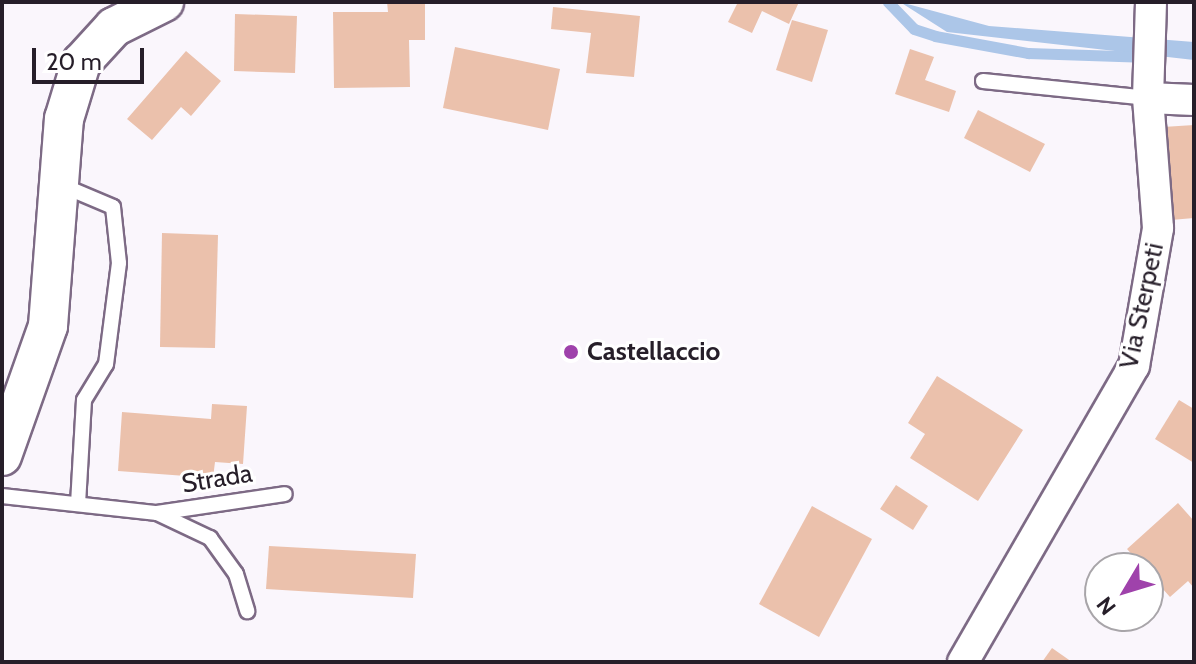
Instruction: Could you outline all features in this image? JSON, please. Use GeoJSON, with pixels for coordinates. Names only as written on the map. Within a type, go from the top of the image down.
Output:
{"type":"FeatureCollection","features":[{"type":"Feature","properties":{"kind":"street"},"geometry":{"type":"LineString","coordinates":[[2,456],[14,394],[48,326],[64,119],[81,63],[114,27],[164,2]]}},
{"type":"Feature","properties":{"kind":"street","name":"Via Sterpeti"},"geometry":{"type":"LineString","coordinates":[[963,662],[1134,366],[1158,228],[1149,87],[1151,2]]}},
{"type":"Feature","properties":{"kind":"street"},"geometry":{"type":"LineString","coordinates":[[1149,87],[1194,100]]}},
{"type":"Feature","properties":{"kind":"lane"},"geometry":{"type":"LineString","coordinates":[[983,81],[1149,87]]}},
{"type":"Feature","properties":{"kind":"lane"},"geometry":{"type":"LineString","coordinates":[[60,185],[113,207],[119,263],[106,364],[84,400],[78,503]]}},
{"type":"Feature","properties":{"kind":"lane","name":"Strada"},"geometry":{"type":"LineString","coordinates":[[157,513],[285,494]]}},
{"type":"Feature","properties":{"kind":"lane"},"geometry":{"type":"LineString","coordinates":[[2,496],[157,513],[210,538],[236,574],[247,611]]}},
{"type":"Feature","properties":{"kind":"water"},"geometry":{"type":"Polygon","coordinates":[[[900,2],[989,26],[1194,42],[1194,60],[947,32],[900,2]]]}},
{"type":"Feature","properties":{"kind":"building"},"geometry":{"type":"Polygon","coordinates":[[[387,2],[425,2],[425,40],[409,40],[410,87],[334,88],[333,12],[388,12],[387,2]]]}},
{"type":"Feature","properties":{"kind":"building"},"geometry":{"type":"Polygon","coordinates":[[[738,2],[799,2],[789,24],[762,11],[752,33],[728,22],[738,2]]]}},
{"type":"Feature","properties":{"kind":"building"},"geometry":{"type":"Polygon","coordinates":[[[553,7],[640,16],[634,77],[586,73],[591,33],[551,29],[553,7]]]}},
{"type":"Feature","properties":{"kind":"building"},"geometry":{"type":"Polygon","coordinates":[[[235,14],[297,16],[295,73],[234,71],[235,14]]]}},
{"type":"Feature","properties":{"kind":"building"},"geometry":{"type":"Polygon","coordinates":[[[792,20],[828,30],[812,82],[776,70],[792,20]]]}},
{"type":"Feature","properties":{"kind":"building"},"geometry":{"type":"Polygon","coordinates":[[[455,47],[560,69],[548,130],[443,108],[455,47]]]}},
{"type":"Feature","properties":{"kind":"building"},"geometry":{"type":"Polygon","coordinates":[[[910,49],[934,57],[925,80],[956,91],[949,112],[895,94],[910,49]]]}},
{"type":"Feature","properties":{"kind":"building"},"geometry":{"type":"Polygon","coordinates":[[[186,51],[221,81],[191,116],[181,107],[152,140],[127,119],[186,51]]]}},
{"type":"Feature","properties":{"kind":"building"},"geometry":{"type":"Polygon","coordinates":[[[978,110],[1045,144],[1030,172],[964,138],[978,110]]]}},
{"type":"Feature","properties":{"kind":"building"},"geometry":{"type":"Polygon","coordinates":[[[1194,125],[1194,218],[1171,220],[1163,127],[1194,125]]]}},
{"type":"Feature","properties":{"kind":"building"},"geometry":{"type":"Polygon","coordinates":[[[162,233],[218,235],[215,348],[160,347],[162,233]]]}},
{"type":"Feature","properties":{"kind":"building"},"geometry":{"type":"Polygon","coordinates":[[[937,376],[1023,430],[978,501],[910,458],[925,434],[908,423],[937,376]]]}},
{"type":"Feature","properties":{"kind":"building"},"geometry":{"type":"Polygon","coordinates":[[[1179,400],[1194,409],[1194,463],[1155,439],[1179,400]]]}},
{"type":"Feature","properties":{"kind":"building"},"geometry":{"type":"Polygon","coordinates":[[[212,404],[247,406],[243,464],[215,462],[213,478],[118,471],[122,412],[211,419],[212,404]]]}},
{"type":"Feature","properties":{"kind":"building"},"geometry":{"type":"Polygon","coordinates":[[[896,485],[928,506],[913,530],[880,509],[896,485]]]}},
{"type":"Feature","properties":{"kind":"building"},"geometry":{"type":"Polygon","coordinates":[[[1178,503],[1194,521],[1194,588],[1188,581],[1170,597],[1164,590],[1164,552],[1130,552],[1127,549],[1178,503]]]}},
{"type":"Feature","properties":{"kind":"building"},"geometry":{"type":"Polygon","coordinates":[[[812,506],[872,539],[819,637],[759,604],[812,506]]]}},
{"type":"Feature","properties":{"kind":"building"},"geometry":{"type":"Polygon","coordinates":[[[269,546],[416,554],[413,598],[266,589],[269,546]]]}},
{"type":"Feature","properties":{"kind":"building"},"geometry":{"type":"Polygon","coordinates":[[[1052,648],[1072,662],[1042,662],[1052,648]]]}},
{"type":"Feature","properties":{"kind":"waterway"},"geometry":{"type":"LineString","coordinates":[[888,2],[914,29],[935,36],[1028,53],[1149,57]]}},
{"type":"Feature","properties":{"kind":"place","name":"Castellaccio"},"geometry":{"type":"Point","coordinates":[571,352]}}]}
